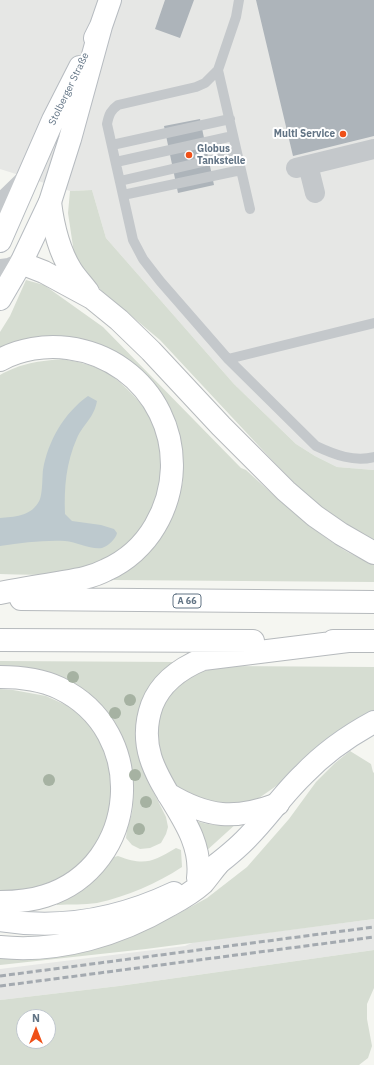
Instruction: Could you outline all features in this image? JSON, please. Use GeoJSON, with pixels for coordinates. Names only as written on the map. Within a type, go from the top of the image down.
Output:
{"type":"FeatureCollection","features":[{"type":"Feature","properties":{"kind":"main road","name":"Stolberger Straße"},"geometry":{"type":"LineString","coordinates":[[0,241],[53,120],[101,26],[110,0]]}},
{"type":"Feature","properties":{"kind":"main road"},"geometry":{"type":"LineString","coordinates":[[0,299],[21,262],[50,202],[70,139],[101,26]]}},
{"type":"Feature","properties":{"kind":"main road"},"geometry":{"type":"LineString","coordinates":[[50,202],[53,220],[62,253],[71,270],[92,298]]}},
{"type":"Feature","properties":{"kind":"main road"},"geometry":{"type":"LineString","coordinates":[[21,262],[44,272],[92,298],[119,320],[220,426],[286,491],[315,516],[341,534],[374,553]]}},
{"type":"Feature","properties":{"kind":"main road"},"geometry":{"type":"LineString","coordinates":[[0,360],[22,351],[40,347],[60,347],[85,351],[115,363],[131,375],[156,404],[170,440],[172,459],[172,479],[168,498],[161,516],[139,547],[124,560],[107,570],[89,577],[0,593]]}},
{"type":"Feature","properties":{"kind":"main road","name":"A 66"},"geometry":{"type":"LineString","coordinates":[[0,599],[374,602]]}},
{"type":"Feature","properties":{"kind":"main road"},"geometry":{"type":"LineString","coordinates":[[0,640],[374,641]]}},
{"type":"Feature","properties":{"kind":"main road"},"geometry":{"type":"LineString","coordinates":[[198,878],[199,866],[195,847],[184,823],[153,766],[148,753],[146,727],[153,701],[169,679],[190,664],[203,660],[348,641]]}},
{"type":"Feature","properties":{"kind":"main road"},"geometry":{"type":"LineString","coordinates":[[0,677],[28,678],[44,682],[64,691],[87,707],[101,723],[115,747],[121,768],[123,795],[120,816],[110,842],[90,869],[61,890],[46,896],[29,900],[0,903]]}},
{"type":"Feature","properties":{"kind":"main road"},"geometry":{"type":"LineString","coordinates":[[0,920],[44,925],[100,919],[127,912],[176,892],[218,864],[248,837],[302,775],[330,750],[374,722]]}},
{"type":"Feature","properties":{"kind":"main road"},"geometry":{"type":"LineString","coordinates":[[168,794],[185,804],[203,811],[222,814],[254,812],[278,804]]}},
{"type":"Feature","properties":{"kind":"main road"},"geometry":{"type":"LineString","coordinates":[[0,947],[33,948],[58,946],[107,934],[156,914],[186,896],[202,883],[218,864]]}},
{"type":"Feature","properties":{"kind":"main road"},"geometry":{"type":"LineString","coordinates":[[0,903],[40,911],[74,914],[127,912]]}},
{"type":"Feature","properties":{"kind":"street"},"geometry":{"type":"LineString","coordinates":[[315,194],[302,166],[374,149]]}},
{"type":"Feature","properties":{"kind":"street","name":"Stolberger Straße"},"geometry":{"type":"LineString","coordinates":[[0,204],[28,178]]}},
{"type":"Feature","properties":{"kind":"street"},"geometry":{"type":"LineString","coordinates":[[0,257],[21,262]]}},
{"type":"Feature","properties":{"kind":"street"},"geometry":{"type":"LineString","coordinates":[[0,269],[9,268],[21,262]]}},
{"type":"Feature","properties":{"kind":"lane"},"geometry":{"type":"LineString","coordinates":[[239,0],[236,17],[218,70],[205,83],[196,88],[118,105],[112,109],[109,114],[108,124],[112,146],[133,240],[143,259],[160,281],[228,359],[316,446],[332,454],[348,458],[366,459],[374,457]]}},
{"type":"Feature","properties":{"kind":"lane"},"geometry":{"type":"LineString","coordinates":[[218,70],[250,209]]}},
{"type":"Feature","properties":{"kind":"lane"},"geometry":{"type":"LineString","coordinates":[[112,146],[230,119]]}},
{"type":"Feature","properties":{"kind":"lane"},"geometry":{"type":"LineString","coordinates":[[116,162],[233,136]]}},
{"type":"Feature","properties":{"kind":"lane"},"geometry":{"type":"LineString","coordinates":[[120,181],[237,154]]}},
{"type":"Feature","properties":{"kind":"lane"},"geometry":{"type":"LineString","coordinates":[[123,196],[241,170]]}},
{"type":"Feature","properties":{"kind":"lane"},"geometry":{"type":"LineString","coordinates":[[228,359],[374,322]]}},
{"type":"Feature","properties":{"kind":"shaded area"},"geometry":{"type":"Polygon","coordinates":[[[0,0],[374,0],[374,470],[337,467],[315,456],[296,444],[234,384],[106,238],[92,190],[70,191],[0,169],[0,0]]]}},
{"type":"Feature","properties":{"kind":"shaded area"},"geometry":{"type":"Polygon","coordinates":[[[92,190],[106,238],[234,384],[296,444],[315,456],[337,467],[374,470],[374,542],[361,536],[307,496],[160,340],[103,292],[89,278],[74,253],[68,213],[70,191],[92,190]]]}},
{"type":"Feature","properties":{"kind":"shaded area"},"geometry":{"type":"Polygon","coordinates":[[[26,280],[44,285],[103,327],[241,468],[246,470],[292,511],[328,539],[349,553],[374,565],[374,582],[113,580],[148,554],[170,521],[178,501],[183,481],[182,455],[179,436],[123,359],[0,352],[0,332],[10,316],[26,280]]]}},
{"type":"Feature","properties":{"kind":"shaded area"},"geometry":{"type":"Polygon","coordinates":[[[63,359],[91,366],[109,374],[127,389],[148,414],[159,440],[161,452],[162,477],[157,501],[151,516],[146,523],[118,551],[98,564],[82,570],[59,574],[0,574],[0,375],[30,363],[63,359]]]}},
{"type":"Feature","properties":{"kind":"shaded area"},"geometry":{"type":"Polygon","coordinates":[[[88,396],[97,401],[96,407],[77,438],[70,457],[65,485],[65,514],[72,521],[101,525],[114,529],[117,533],[115,538],[107,546],[102,548],[89,547],[65,541],[32,542],[0,546],[0,518],[21,515],[31,511],[38,503],[42,492],[45,459],[53,438],[65,419],[79,403],[88,396]]]}},
{"type":"Feature","properties":{"kind":"shaded area"},"geometry":{"type":"Polygon","coordinates":[[[0,661],[178,662],[142,704],[136,727],[137,750],[145,775],[166,817],[168,827],[161,843],[150,848],[140,849],[132,845],[126,838],[132,813],[134,790],[131,765],[123,741],[110,718],[94,701],[0,670],[0,661]]]}},
{"type":"Feature","properties":{"kind":"shaded area"},"geometry":{"type":"Polygon","coordinates":[[[225,666],[374,667],[374,713],[303,760],[279,784],[259,798],[236,807],[216,808],[174,786],[162,769],[155,723],[165,701],[180,683],[200,672],[225,666]]]}},
{"type":"Feature","properties":{"kind":"shaded area"},"geometry":{"type":"Polygon","coordinates":[[[0,689],[46,696],[68,706],[86,719],[101,736],[111,761],[112,814],[86,863],[41,891],[0,892],[0,689]]]}},
{"type":"Feature","properties":{"kind":"shaded area"},"geometry":{"type":"Polygon","coordinates":[[[350,751],[371,764],[374,773],[374,919],[146,949],[0,965],[0,958],[147,929],[207,898],[247,867],[289,819],[316,782],[335,763],[350,751]]]}},
{"type":"Feature","properties":{"kind":"shaded area"},"geometry":{"type":"Polygon","coordinates":[[[190,819],[214,825],[237,823],[205,852],[190,819]]]}},
{"type":"Feature","properties":{"kind":"shaded area"},"geometry":{"type":"Polygon","coordinates":[[[176,848],[181,850],[182,867],[152,884],[120,897],[97,903],[57,905],[56,902],[76,893],[105,869],[114,857],[118,856],[142,862],[161,857],[176,848]]]}},
{"type":"Feature","properties":{"kind":"shaded area"},"geometry":{"type":"Polygon","coordinates":[[[374,919],[374,950],[119,986],[0,1000],[0,969],[185,946],[194,942],[374,919]]]}},
{"type":"Feature","properties":{"kind":"shaded area"},"geometry":{"type":"Polygon","coordinates":[[[374,950],[374,988],[367,1004],[367,1019],[372,1046],[368,1058],[359,1065],[0,1065],[0,1000],[119,986],[374,950]]]}},
{"type":"Feature","properties":{"kind":"building"},"geometry":{"type":"Polygon","coordinates":[[[165,0],[194,0],[180,38],[155,29],[165,0]]]}},
{"type":"Feature","properties":{"kind":"building"},"geometry":{"type":"Polygon","coordinates":[[[256,0],[374,0],[374,136],[293,156],[256,0]]]}},
{"type":"Feature","properties":{"kind":"building","name":"Globus Tankstelle"},"geometry":{"type":"Polygon","coordinates":[[[200,119],[214,185],[178,193],[164,126],[200,119]]]}},
{"type":"Feature","properties":{"kind":"railway"},"geometry":{"type":"LineString","coordinates":[[0,976],[374,927]]}},
{"type":"Feature","properties":{"kind":"railway"},"geometry":{"type":"LineString","coordinates":[[0,986],[374,937]]}},
{"type":"Feature","properties":{"kind":"place","name":"Multi Service"},"geometry":{"type":"Point","coordinates":[343,134]}},
{"type":"Feature","properties":{"kind":"place","name":"Globus Tankstelle"},"geometry":{"type":"Point","coordinates":[189,155]}}]}
